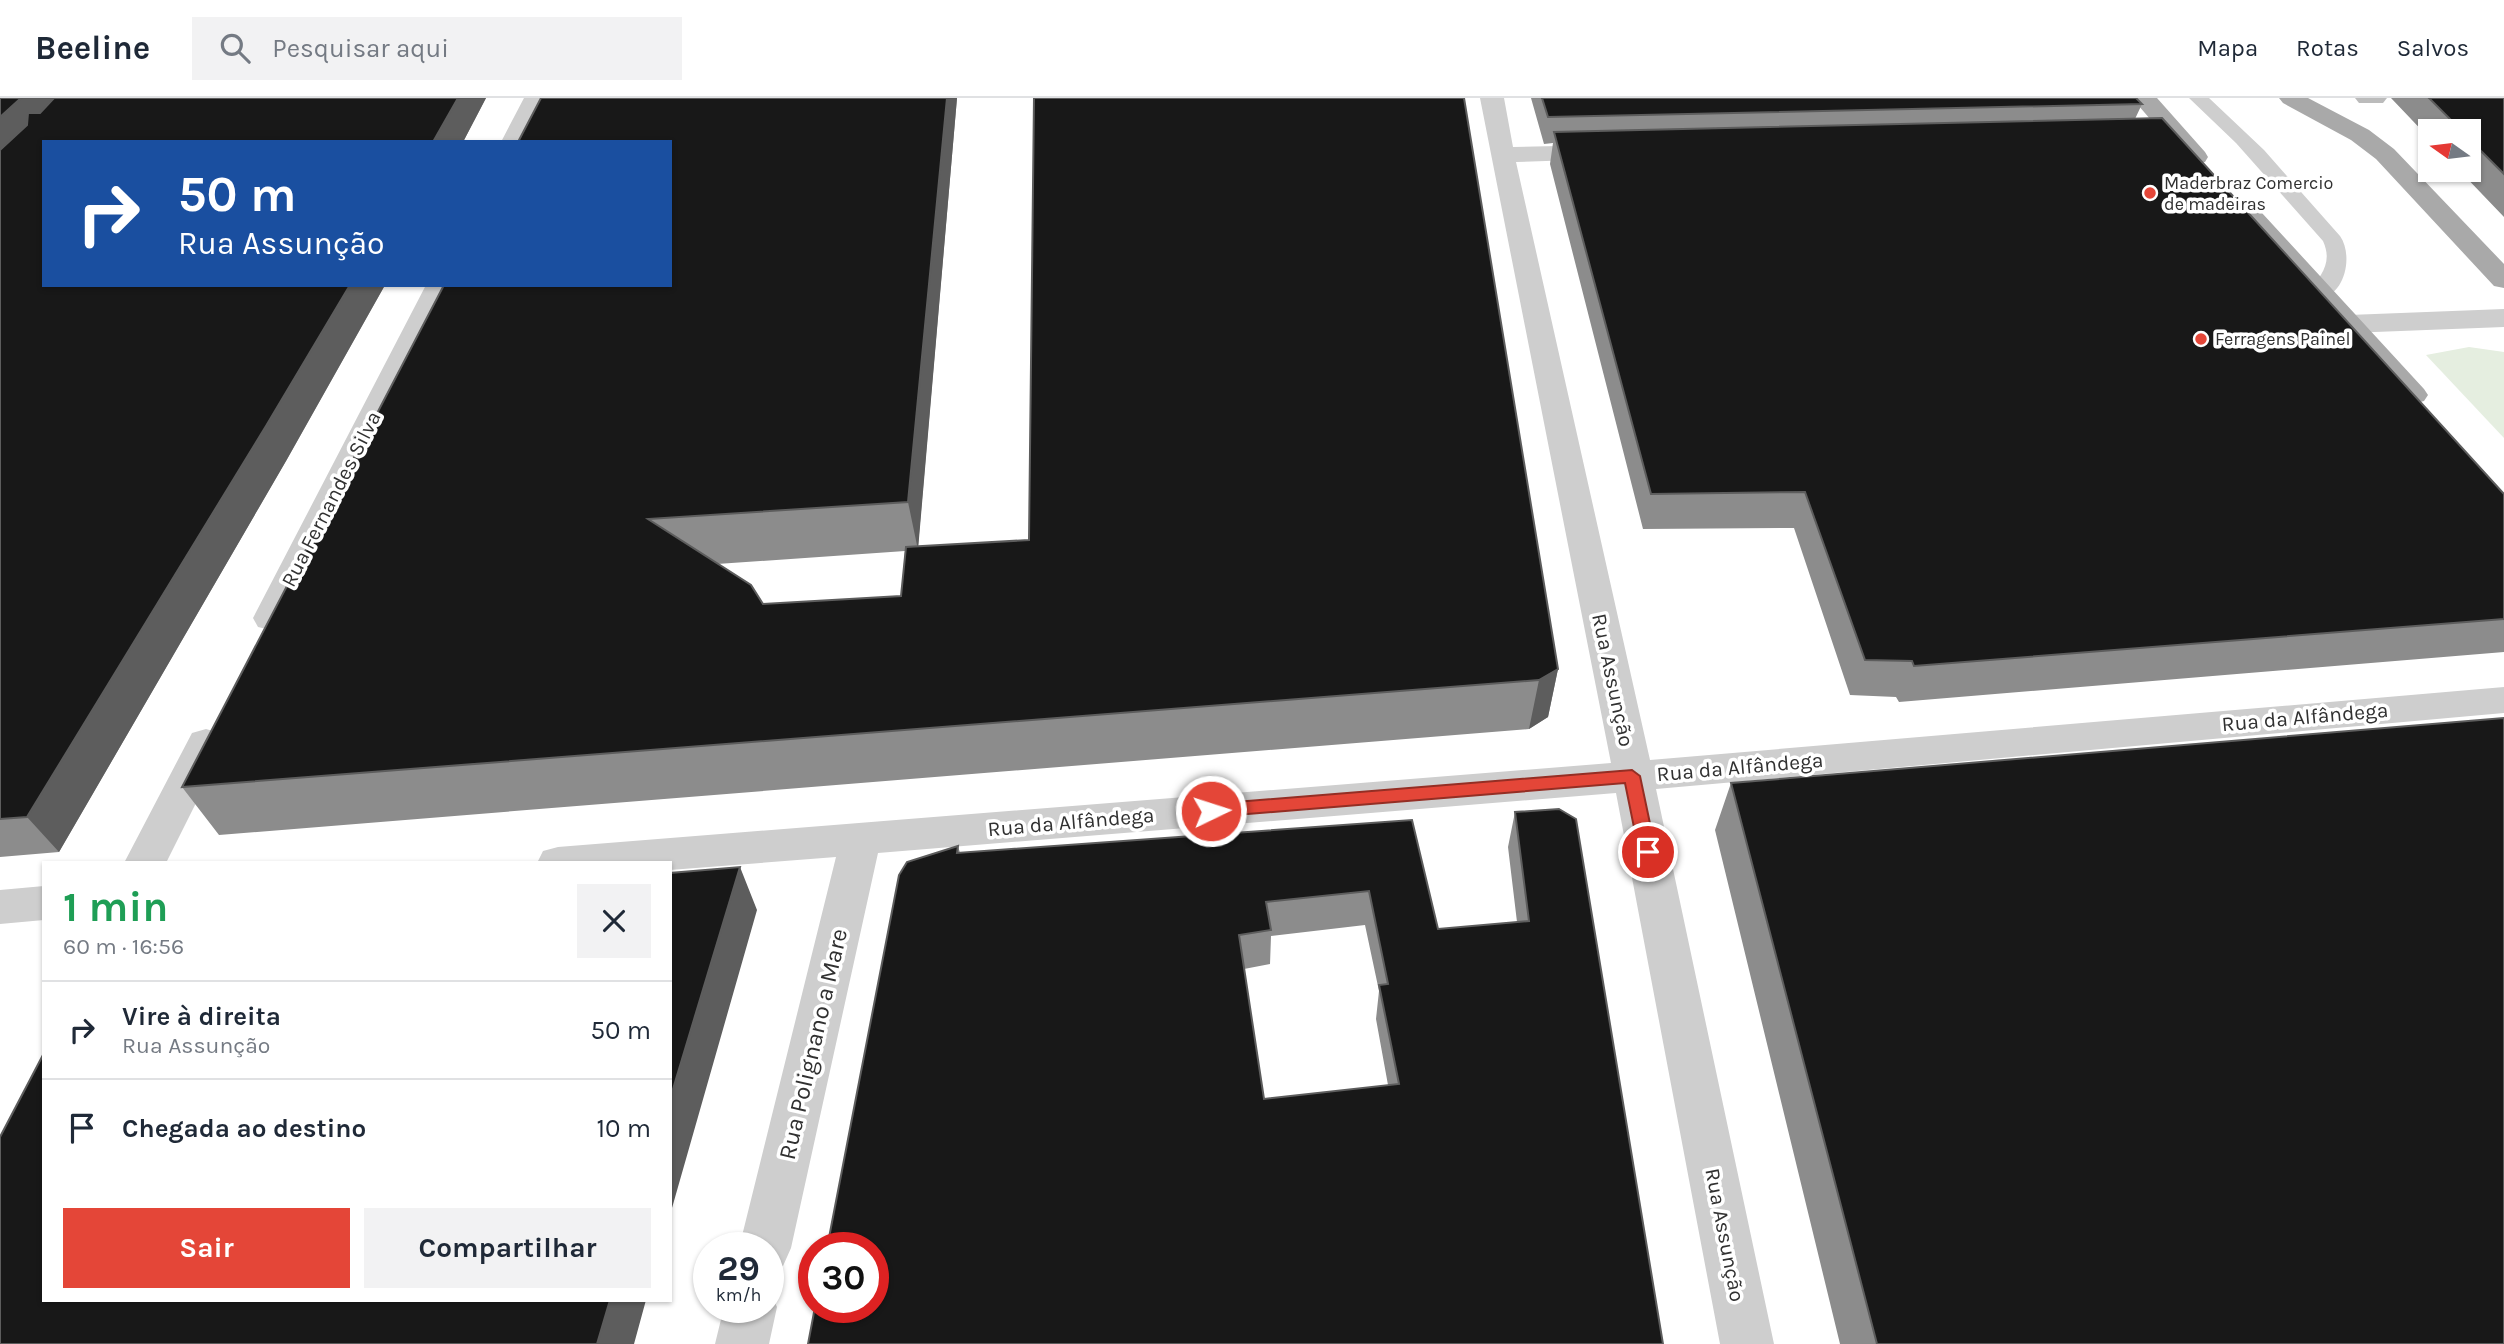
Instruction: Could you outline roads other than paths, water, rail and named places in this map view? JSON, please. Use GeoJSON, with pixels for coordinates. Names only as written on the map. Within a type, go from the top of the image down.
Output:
{"type":"FeatureCollection","features":[{"type":"Feature","properties":{"kind":"main road"},"geometry":{"type":"LineString","coordinates":[[2144,98],[2167,139],[2226,189],[2431,414]]}},
{"type":"Feature","properties":{"kind":"main road"},"geometry":{"type":"LineString","coordinates":[[2291,98],[2360,135],[2385,154],[2504,280]]}},
{"type":"Feature","properties":{"kind":"street"},"geometry":{"type":"LineString","coordinates":[[514,140],[536,98]]}},
{"type":"Feature","properties":{"kind":"street","name":"Rua Assunção"},"geometry":{"type":"LineString","coordinates":[[1492,98],[1747,1344]]}},
{"type":"Feature","properties":{"kind":"street"},"geometry":{"type":"LineString","coordinates":[[2367,98],[2375,98]]}},
{"type":"Feature","properties":{"kind":"street"},"geometry":{"type":"LineString","coordinates":[[1502,155],[1631,152]]}},
{"type":"Feature","properties":{"kind":"street","name":"Rua Fernandes Silva"},"geometry":{"type":"LineString","coordinates":[[257,644],[439,287]]}},
{"type":"Feature","properties":{"kind":"street"},"geometry":{"type":"LineString","coordinates":[[2349,324],[2504,318]]}},
{"type":"Feature","properties":{"kind":"street","name":"Rua da Alfândega"},"geometry":{"type":"LineString","coordinates":[[583,861],[1632,776],[2504,700]]}},
{"type":"Feature","properties":{"kind":"street"},"geometry":{"type":"LineString","coordinates":[[146,861],[221,715]]}},
{"type":"Feature","properties":{"kind":"street","name":"Rua Polignano a Mare"},"geometry":{"type":"LineString","coordinates":[[769,1232],[861,839]]}},
{"type":"Feature","properties":{"kind":"street"},"geometry":{"type":"LineString","coordinates":[[0,907],[42,903]]}},
{"type":"Feature","properties":{"kind":"street"},"geometry":{"type":"LineString","coordinates":[[742,1344],[747,1323]]}},
{"type":"Feature","properties":{"kind":"lane"},"geometry":{"type":"LineString","coordinates":[[2198,98],[2215,111],[2290,190],[2334,243],[2338,258],[2335,270],[2331,282],[2320,292]]}},
{"type":"Feature","properties":{"kind":"place","name":"Maderbraz Comercio de madeiras"},"geometry":{"type":"Point","coordinates":[2150,193]}},
{"type":"Feature","properties":{"kind":"place","name":"Ferragens Painel"},"geometry":{"type":"Point","coordinates":[2201,339]}}]}
